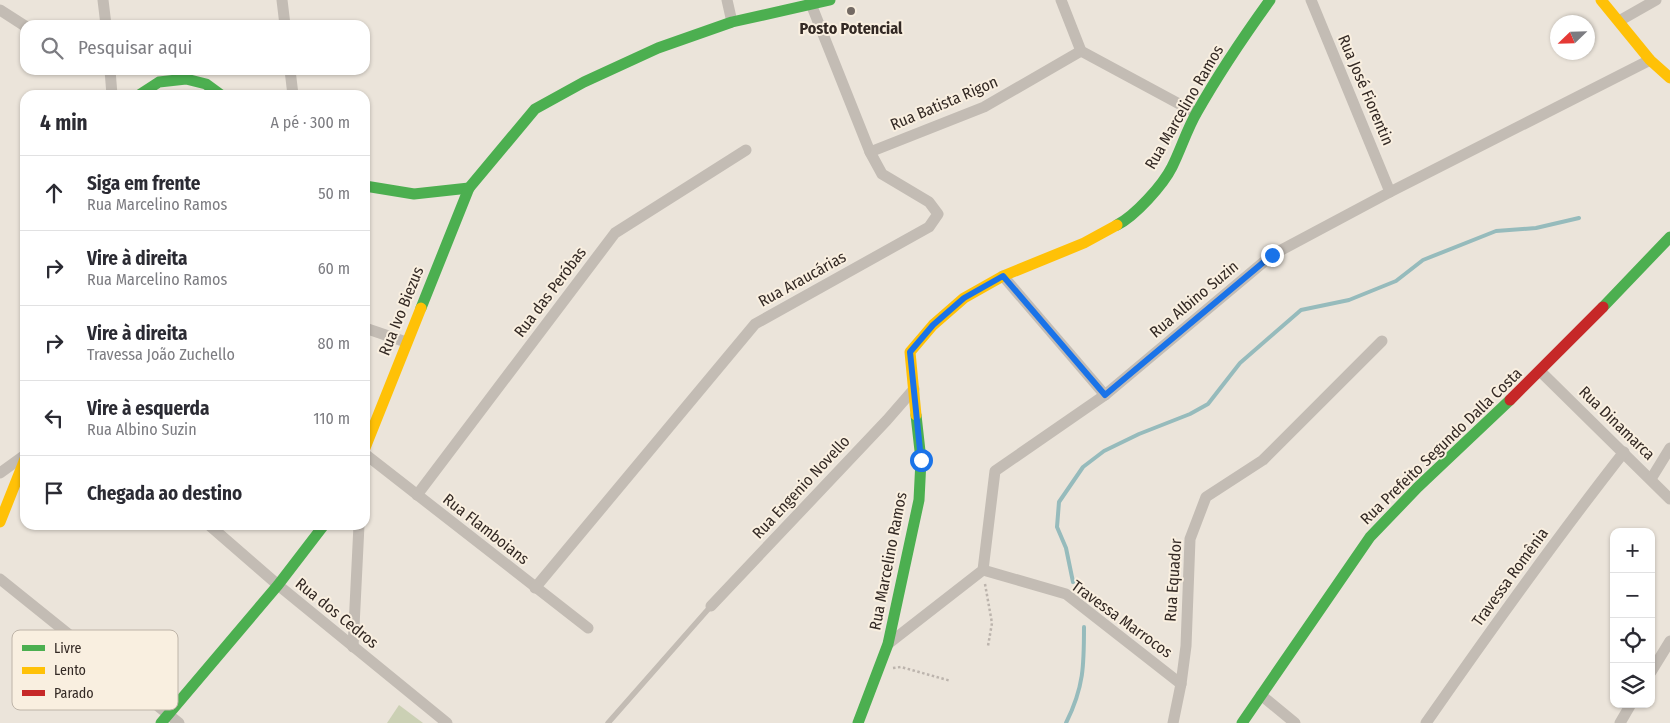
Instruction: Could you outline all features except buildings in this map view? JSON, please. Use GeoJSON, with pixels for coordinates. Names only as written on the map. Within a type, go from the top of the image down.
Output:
{"type":"FeatureCollection","features":[{"type":"Feature","properties":{"kind":"main road","name":"Rua Ivo Biezus"},"geometry":{"type":"LineString","coordinates":[[370,435],[469,188],[535,110],[584,82],[658,48],[732,22],[830,0]]}},
{"type":"Feature","properties":{"kind":"main road","name":"Rua Marcelino Ramos"},"geometry":{"type":"LineString","coordinates":[[858,723],[888,644],[919,500],[921,460],[910,352],[933,325],[964,298],[1003,276],[1084,243],[1125,221],[1144,203],[1171,169],[1196,113],[1246,33],[1270,0]]}},
{"type":"Feature","properties":{"kind":"main road"},"geometry":{"type":"LineString","coordinates":[[1602,0],[1650,60],[1670,78]]}},
{"type":"Feature","properties":{"kind":"main road"},"geometry":{"type":"LineString","coordinates":[[147,90],[159,82],[186,79],[206,89]]}},
{"type":"Feature","properties":{"kind":"main road"},"geometry":{"type":"LineString","coordinates":[[370,187],[414,194],[469,188]]}},
{"type":"Feature","properties":{"kind":"main road","name":"Rua Prefeito Segundo Dalla Costa"},"geometry":{"type":"LineString","coordinates":[[1242,723],[1370,537],[1418,487],[1540,371],[1670,237]]}},
{"type":"Feature","properties":{"kind":"main road"},"geometry":{"type":"LineString","coordinates":[[0,522],[20,472]]}},
{"type":"Feature","properties":{"kind":"main road"},"geometry":{"type":"LineString","coordinates":[[178,703],[278,585],[320,530]]}},
{"type":"Feature","properties":{"kind":"street"},"geometry":{"type":"LineString","coordinates":[[104,0],[106,20]]}},
{"type":"Feature","properties":{"kind":"street"},"geometry":{"type":"LineString","coordinates":[[282,0],[284,20]]}},
{"type":"Feature","properties":{"kind":"street"},"geometry":{"type":"LineString","coordinates":[[727,0],[732,22]]}},
{"type":"Feature","properties":{"kind":"street"},"geometry":{"type":"LineString","coordinates":[[1061,0],[1075,32],[1081,52],[1196,113]]}},
{"type":"Feature","properties":{"kind":"street","name":"Rua José Fiorentin"},"geometry":{"type":"LineString","coordinates":[[1311,0],[1390,192]]}},
{"type":"Feature","properties":{"kind":"street"},"geometry":{"type":"LineString","coordinates":[[1619,21],[1656,0]]}},
{"type":"Feature","properties":{"kind":"street","name":"Rua Araucárias"},"geometry":{"type":"LineString","coordinates":[[536,588],[755,324],[929,227],[938,214],[929,202],[882,174],[870,152],[811,4]]}},
{"type":"Feature","properties":{"kind":"street"},"geometry":{"type":"LineString","coordinates":[[0,10],[20,23]]}},
{"type":"Feature","properties":{"kind":"street","name":"Rua Batista Rigon"},"geometry":{"type":"LineString","coordinates":[[870,152],[984,107],[1081,52]]}},
{"type":"Feature","properties":{"kind":"street","name":"Rua Albino Suzin"},"geometry":{"type":"LineString","coordinates":[[982,570],[995,471],[1105,395],[1272,255],[1390,192],[1650,60]]}},
{"type":"Feature","properties":{"kind":"street"},"geometry":{"type":"LineString","coordinates":[[110,75],[112,90]]}},
{"type":"Feature","properties":{"kind":"street"},"geometry":{"type":"LineString","coordinates":[[291,75],[292,90]]}},
{"type":"Feature","properties":{"kind":"street","name":"Rua das Peróbas"},"geometry":{"type":"LineString","coordinates":[[417,495],[616,233],[746,150]]}},
{"type":"Feature","properties":{"kind":"street"},"geometry":{"type":"LineString","coordinates":[[1003,276],[1105,395]]}},
{"type":"Feature","properties":{"kind":"street"},"geometry":{"type":"LineString","coordinates":[[370,330],[406,342]]}},
{"type":"Feature","properties":{"kind":"street","name":"Rua Equador"},"geometry":{"type":"LineString","coordinates":[[1174,723],[1186,646],[1190,539],[1206,497],[1263,460],[1382,342]]}},
{"type":"Feature","properties":{"kind":"street","name":"Rua Dinamarca"},"geometry":{"type":"LineString","coordinates":[[1540,371],[1670,499]]}},
{"type":"Feature","properties":{"kind":"street","name":"Rua Engenio Novello"},"geometry":{"type":"LineString","coordinates":[[711,606],[914,389]]}},
{"type":"Feature","properties":{"kind":"street"},"geometry":{"type":"LineString","coordinates":[[1651,479],[1670,448]]}},
{"type":"Feature","properties":{"kind":"street","name":"Travessa Romênia"},"geometry":{"type":"LineString","coordinates":[[1426,723],[1563,532],[1624,452]]}},
{"type":"Feature","properties":{"kind":"street","name":"Rua Flamboians"},"geometry":{"type":"LineString","coordinates":[[370,458],[588,628]]}},
{"type":"Feature","properties":{"kind":"street"},"geometry":{"type":"LineString","coordinates":[[0,473],[20,459]]}},
{"type":"Feature","properties":{"kind":"street","name":"Rua dos Cedros"},"geometry":{"type":"LineString","coordinates":[[215,530],[278,585],[447,723]]}},
{"type":"Feature","properties":{"kind":"street"},"geometry":{"type":"LineString","coordinates":[[353,647],[359,530]]}},
{"type":"Feature","properties":{"kind":"street"},"geometry":{"type":"LineString","coordinates":[[888,644],[982,570]]}},
{"type":"Feature","properties":{"kind":"street","name":"Travessa Marrocos"},"geometry":{"type":"LineString","coordinates":[[982,570],[1066,594],[1181,684]]}},
{"type":"Feature","properties":{"kind":"street"},"geometry":{"type":"LineString","coordinates":[[0,579],[61,630]]}},
{"type":"Feature","properties":{"kind":"street"},"geometry":{"type":"LineString","coordinates":[[1655,665],[1670,641]]}},
{"type":"Feature","properties":{"kind":"street"},"geometry":{"type":"LineString","coordinates":[[1261,695],[1295,723]]}},
{"type":"Feature","properties":{"kind":"street"},"geometry":{"type":"LineString","coordinates":[[1620,723],[1629,708]]}},
{"type":"Feature","properties":{"kind":"street"},"geometry":{"type":"LineString","coordinates":[[165,718],[179,723]]}},
{"type":"Feature","properties":{"kind":"lane"},"geometry":{"type":"LineString","coordinates":[[608,723],[711,606]]}},
{"type":"Feature","properties":{"kind":"path"},"geometry":{"type":"LineString","coordinates":[[982,570],[992,623],[988,646]]}},
{"type":"Feature","properties":{"kind":"path"},"geometry":{"type":"LineString","coordinates":[[890,668],[902,667],[951,681]]}},
{"type":"Feature","properties":{"kind":"green space"},"geometry":{"type":"Polygon","coordinates":[[[399,705],[423,723],[387,723],[399,705]]]}},
{"type":"Feature","properties":{"kind":"waterway"},"geometry":{"type":"LineString","coordinates":[[1073,582],[1066,548],[1057,527],[1059,502],[1083,467],[1104,451],[1139,434],[1190,414],[1208,404],[1240,363],[1301,310],[1349,300],[1396,281],[1423,260],[1496,231],[1536,228],[1579,218]]}},
{"type":"Feature","properties":{"kind":"waterway"},"geometry":{"type":"LineString","coordinates":[[1066,723],[1080,687],[1084,653],[1084,627]]}},
{"type":"Feature","properties":{"kind":"traffic: fast"},"geometry":{"type":"LineString","coordinates":[[421,308],[469,188],[535,109],[584,82],[658,48],[732,22],[830,0]]}},
{"type":"Feature","properties":{"kind":"traffic: fast"},"geometry":{"type":"LineString","coordinates":[[1117,225],[1132,215],[1168,174],[1205,97],[1270,0]]}},
{"type":"Feature","properties":{"kind":"traffic: fast"},"geometry":{"type":"LineString","coordinates":[[147,90],[159,82],[186,79],[206,84],[214,90]]}},
{"type":"Feature","properties":{"kind":"traffic: fast"},"geometry":{"type":"LineString","coordinates":[[370,187],[414,194],[469,188]]}},
{"type":"Feature","properties":{"kind":"traffic: fast"},"geometry":{"type":"LineString","coordinates":[[1603,307],[1670,237]]}},
{"type":"Feature","properties":{"kind":"traffic: fast"},"geometry":{"type":"LineString","coordinates":[[1242,723],[1370,537],[1418,487],[1510,400]]}},
{"type":"Feature","properties":{"kind":"traffic: fast"},"geometry":{"type":"LineString","coordinates":[[858,723],[888,644],[919,500],[921,460],[916,415]]}},
{"type":"Feature","properties":{"kind":"traffic: fast"},"geometry":{"type":"LineString","coordinates":[[178,703],[278,585],[320,530]]}},
{"type":"Feature","properties":{"kind":"traffic: fast"},"geometry":{"type":"LineString","coordinates":[[161,723],[172,710]]}},
{"type":"Feature","properties":{"kind":"traffic: slow"},"geometry":{"type":"LineString","coordinates":[[1601,0],[1650,60],[1670,78]]}},
{"type":"Feature","properties":{"kind":"traffic: slow"},"geometry":{"type":"LineString","coordinates":[[916,415],[910,352],[933,325],[964,298],[1003,276],[1084,243],[1117,225]]}},
{"type":"Feature","properties":{"kind":"traffic: slow"},"geometry":{"type":"LineString","coordinates":[[370,436],[421,308]]}},
{"type":"Feature","properties":{"kind":"traffic: slow"},"geometry":{"type":"LineString","coordinates":[[0,522],[20,472]]}},
{"type":"Feature","properties":{"kind":"traffic: jam"},"geometry":{"type":"LineString","coordinates":[[1510,400],[1603,307]]}},
{"type":"Feature","properties":{"kind":"place","name":"Posto Potencial"},"geometry":{"type":"Point","coordinates":[851,11]}},
{"type":"Feature","properties":{"kind":"route"},"geometry":{"type":"LineString","coordinates":[[921,460],[910,352],[933,325],[964,298],[1003,276],[1105,395],[1272,255]]}}]}
